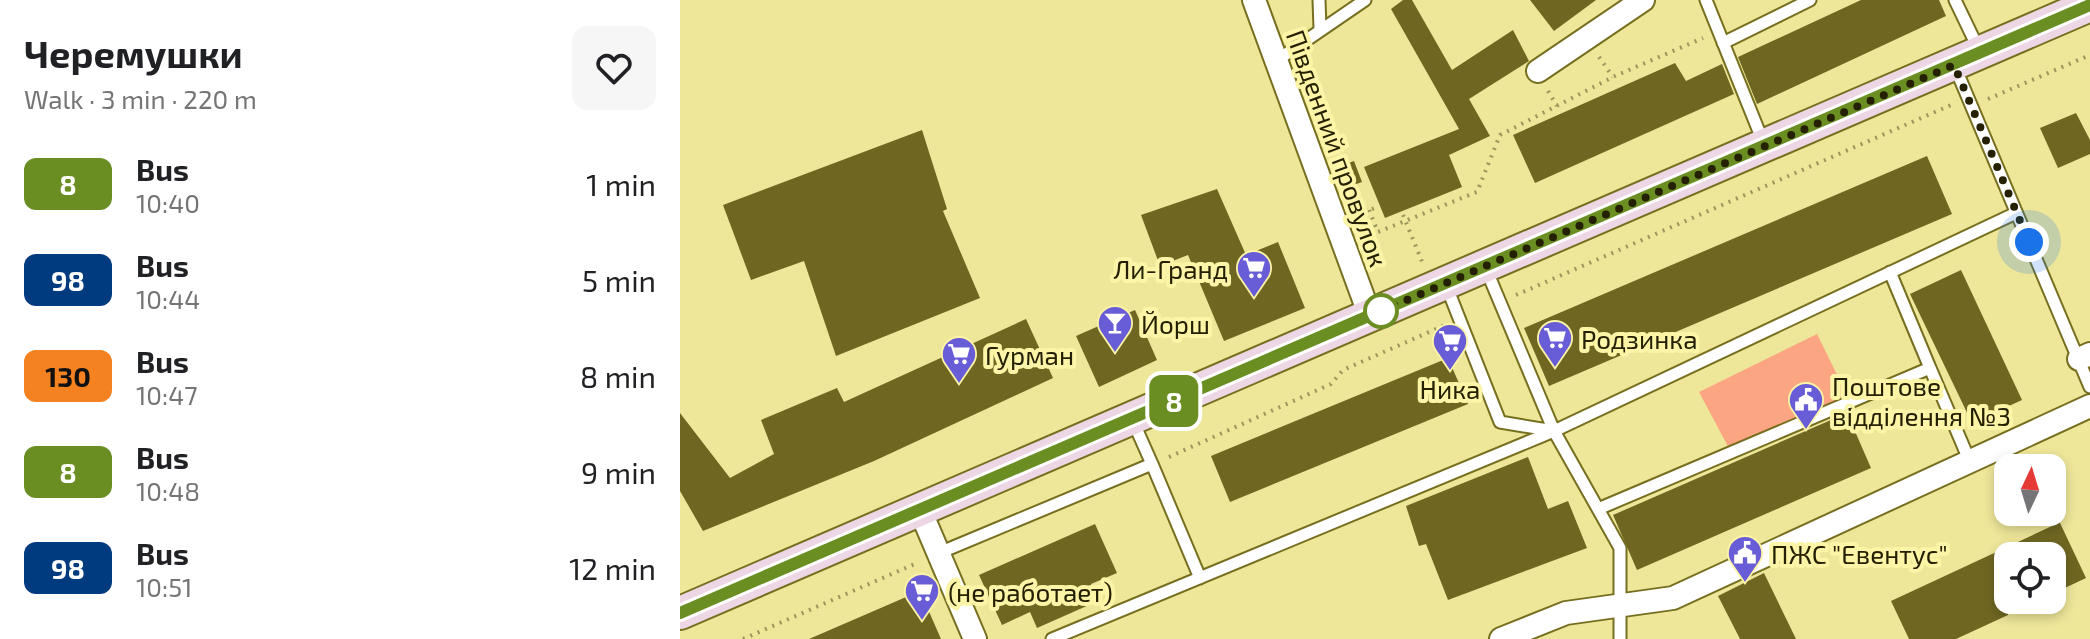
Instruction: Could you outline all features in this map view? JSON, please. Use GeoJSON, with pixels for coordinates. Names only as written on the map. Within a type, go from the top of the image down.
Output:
{"type":"FeatureCollection","features":[{"type":"Feature","properties":{"kind":"street","name":"Південний провулок"},"geometry":{"type":"LineString","coordinates":[[1254,0],[1370,316]]}},
{"type":"Feature","properties":{"kind":"street"},"geometry":{"type":"LineString","coordinates":[[1538,71],[1643,0]]}},
{"type":"Feature","properties":{"kind":"street"},"geometry":{"type":"LineString","coordinates":[[680,613],[2090,5]]}},
{"type":"Feature","properties":{"kind":"street"},"geometry":{"type":"LineString","coordinates":[[1501,639],[1566,613],[1673,598],[2090,406]]}},
{"type":"Feature","properties":{"kind":"street"},"geometry":{"type":"LineString","coordinates":[[920,510],[975,639]]}},
{"type":"Feature","properties":{"kind":"lane"},"geometry":{"type":"LineString","coordinates":[[1319,0],[1320,29]]}},
{"type":"Feature","properties":{"kind":"lane"},"geometry":{"type":"LineString","coordinates":[[1276,61],[1365,0]]}},
{"type":"Feature","properties":{"kind":"lane"},"geometry":{"type":"LineString","coordinates":[[1706,0],[1764,146]]}},
{"type":"Feature","properties":{"kind":"lane"},"geometry":{"type":"LineString","coordinates":[[1721,37],[1810,0]]}},
{"type":"Feature","properties":{"kind":"lane"},"geometry":{"type":"LineString","coordinates":[[1955,0],[1967,59],[1969,102],[2016,213],[2084,357],[2090,387]]}},
{"type":"Feature","properties":{"kind":"lane"},"geometry":{"type":"LineString","coordinates":[[1052,639],[1554,431],[2016,213]]}},
{"type":"Feature","properties":{"kind":"lane"},"geometry":{"type":"LineString","coordinates":[[1485,266],[1554,431],[1620,548],[1620,639]]}},
{"type":"Feature","properties":{"kind":"lane"},"geometry":{"type":"LineString","coordinates":[[1890,272],[1970,462]]}},
{"type":"Feature","properties":{"kind":"lane"},"geometry":{"type":"LineString","coordinates":[[1446,283],[1500,422],[1554,431]]}},
{"type":"Feature","properties":{"kind":"lane"},"geometry":{"type":"LineString","coordinates":[[1598,509],[1930,368]]}},
{"type":"Feature","properties":{"kind":"lane"},"geometry":{"type":"LineString","coordinates":[[1131,419],[1200,578]]}},
{"type":"Feature","properties":{"kind":"lane"},"geometry":{"type":"LineString","coordinates":[[939,553],[1152,464]]}},
{"type":"Feature","properties":{"kind":"path"},"geometry":{"type":"LineString","coordinates":[[1369,210],[1378,232],[1477,192],[1500,135],[1615,76],[1721,37]]}},
{"type":"Feature","properties":{"kind":"path"},"geometry":{"type":"LineString","coordinates":[[1501,301],[1969,102],[2090,55]]}},
{"type":"Feature","properties":{"kind":"path"},"geometry":{"type":"LineString","coordinates":[[1152,464],[1331,384],[1343,370],[1460,319]]}},
{"type":"Feature","properties":{"kind":"path"},"geometry":{"type":"LineString","coordinates":[[743,639],[939,553]]}},
{"type":"Feature","properties":{"kind":"shaded area"},"geometry":{"type":"Polygon","coordinates":[[[1817,334],[1849,399],[1731,452],[1699,392],[1817,334]]]}},
{"type":"Feature","properties":{"kind":"building"},"geometry":{"type":"Polygon","coordinates":[[[1403,0],[1412,0],[1452,70],[1513,30],[1529,61],[1469,99],[1490,136],[1449,155],[1462,187],[1385,218],[1364,167],[1459,129],[1391,9],[1403,0]]]}},
{"type":"Feature","properties":{"kind":"building"},"geometry":{"type":"Polygon","coordinates":[[[1530,0],[1596,0],[1554,31],[1530,0]]]}},
{"type":"Feature","properties":{"kind":"building"},"geometry":{"type":"Polygon","coordinates":[[[1861,0],[1939,0],[1946,16],[1757,104],[1738,57],[1861,0]]]}},
{"type":"Feature","properties":{"kind":"building"},"geometry":{"type":"Polygon","coordinates":[[[1675,63],[1686,81],[1722,64],[1734,94],[1535,183],[1513,135],[1675,63]]]}},
{"type":"Feature","properties":{"kind":"building"},"geometry":{"type":"Polygon","coordinates":[[[2076,113],[2090,140],[2090,154],[2058,168],[2040,128],[2076,113]]]}},
{"type":"Feature","properties":{"kind":"building"},"geometry":{"type":"Polygon","coordinates":[[[922,130],[947,209],[943,211],[980,298],[836,356],[804,261],[751,280],[723,205],[922,130]]]}},
{"type":"Feature","properties":{"kind":"building"},"geometry":{"type":"Polygon","coordinates":[[[1927,156],[1952,214],[1549,386],[1524,328],[1927,156]]]}},
{"type":"Feature","properties":{"kind":"building"},"geometry":{"type":"Polygon","coordinates":[[[1354,161],[1362,182],[1342,189],[1335,168],[1354,161]]]}},
{"type":"Feature","properties":{"kind":"building"},"geometry":{"type":"Polygon","coordinates":[[[1217,189],[1246,255],[1278,242],[1305,308],[1224,341],[1188,255],[1160,266],[1141,215],[1217,189]]]}},
{"type":"Feature","properties":{"kind":"building"},"geometry":{"type":"Polygon","coordinates":[[[1961,270],[2022,400],[1972,423],[1910,294],[1961,270]]]}},
{"type":"Feature","properties":{"kind":"building"},"geometry":{"type":"Polygon","coordinates":[[[1135,310],[1157,360],[1099,387],[1076,336],[1135,310]]]}},
{"type":"Feature","properties":{"kind":"building"},"geometry":{"type":"Polygon","coordinates":[[[1026,319],[1053,378],[874,461],[703,531],[680,491],[680,413],[730,478],[774,454],[761,420],[837,388],[844,402],[1026,319]]]}},
{"type":"Feature","properties":{"kind":"building"},"geometry":{"type":"Polygon","coordinates":[[[1448,358],[1468,404],[1230,502],[1211,456],[1448,358]]]}},
{"type":"Feature","properties":{"kind":"building"},"geometry":{"type":"Polygon","coordinates":[[[1847,413],[1871,468],[1637,570],[1613,515],[1847,413]]]}},
{"type":"Feature","properties":{"kind":"building"},"geometry":{"type":"Polygon","coordinates":[[[1528,457],[1548,509],[1568,501],[1587,548],[1448,600],[1426,544],[1419,546],[1406,506],[1528,457]]]}},
{"type":"Feature","properties":{"kind":"building"},"geometry":{"type":"Polygon","coordinates":[[[1095,524],[1117,573],[1091,584],[1098,601],[1037,628],[1030,612],[1002,625],[979,575],[1095,524]]]}},
{"type":"Feature","properties":{"kind":"building"},"geometry":{"type":"Polygon","coordinates":[[[2052,526],[2061,526],[2086,578],[2066,587],[2066,542],[2018,542],[2052,526]]]}},
{"type":"Feature","properties":{"kind":"building"},"geometry":{"type":"Polygon","coordinates":[[[1994,553],[1994,614],[2008,615],[1956,639],[1909,639],[1891,601],[1994,553]]]}},
{"type":"Feature","properties":{"kind":"building"},"geometry":{"type":"Polygon","coordinates":[[[1764,573],[1796,639],[1740,639],[1718,596],[1764,573]]]}},
{"type":"Feature","properties":{"kind":"building"},"geometry":{"type":"Polygon","coordinates":[[[920,591],[941,639],[809,639],[920,591]]]}},
{"type":"Feature","properties":{"kind":"bus line","name":"8"},"geometry":{"type":"LineString","coordinates":[[680,613],[2090,5]]}},
{"type":"Feature","properties":{"kind":"place","name":"Ли-Гранд"},"geometry":{"type":"Point","coordinates":[1254,299]}},
{"type":"Feature","properties":{"kind":"place","name":"Йорш"},"geometry":{"type":"Point","coordinates":[1115,354]}},
{"type":"Feature","properties":{"kind":"place","name":"Родзинка"},"geometry":{"type":"Point","coordinates":[1555,369]}},
{"type":"Feature","properties":{"kind":"place","name":"Ника"},"geometry":{"type":"Point","coordinates":[1450,372]}},
{"type":"Feature","properties":{"kind":"place","name":"Гурман"},"geometry":{"type":"Point","coordinates":[959,385]}},
{"type":"Feature","properties":{"kind":"place","name":"Поштове відділення №3"},"geometry":{"type":"Point","coordinates":[1806,431]}},
{"type":"Feature","properties":{"kind":"place","name":"ПЖС \"Евентус\""},"geometry":{"type":"Point","coordinates":[1745,584]}},
{"type":"Feature","properties":{"kind":"place","name":"(не работает)"},"geometry":{"type":"Point","coordinates":[922,622]}},
{"type":"Feature","properties":{"kind":"route"},"geometry":{"type":"LineString","coordinates":[[1381,311],[1954,65],[2029,242]]}}]}
